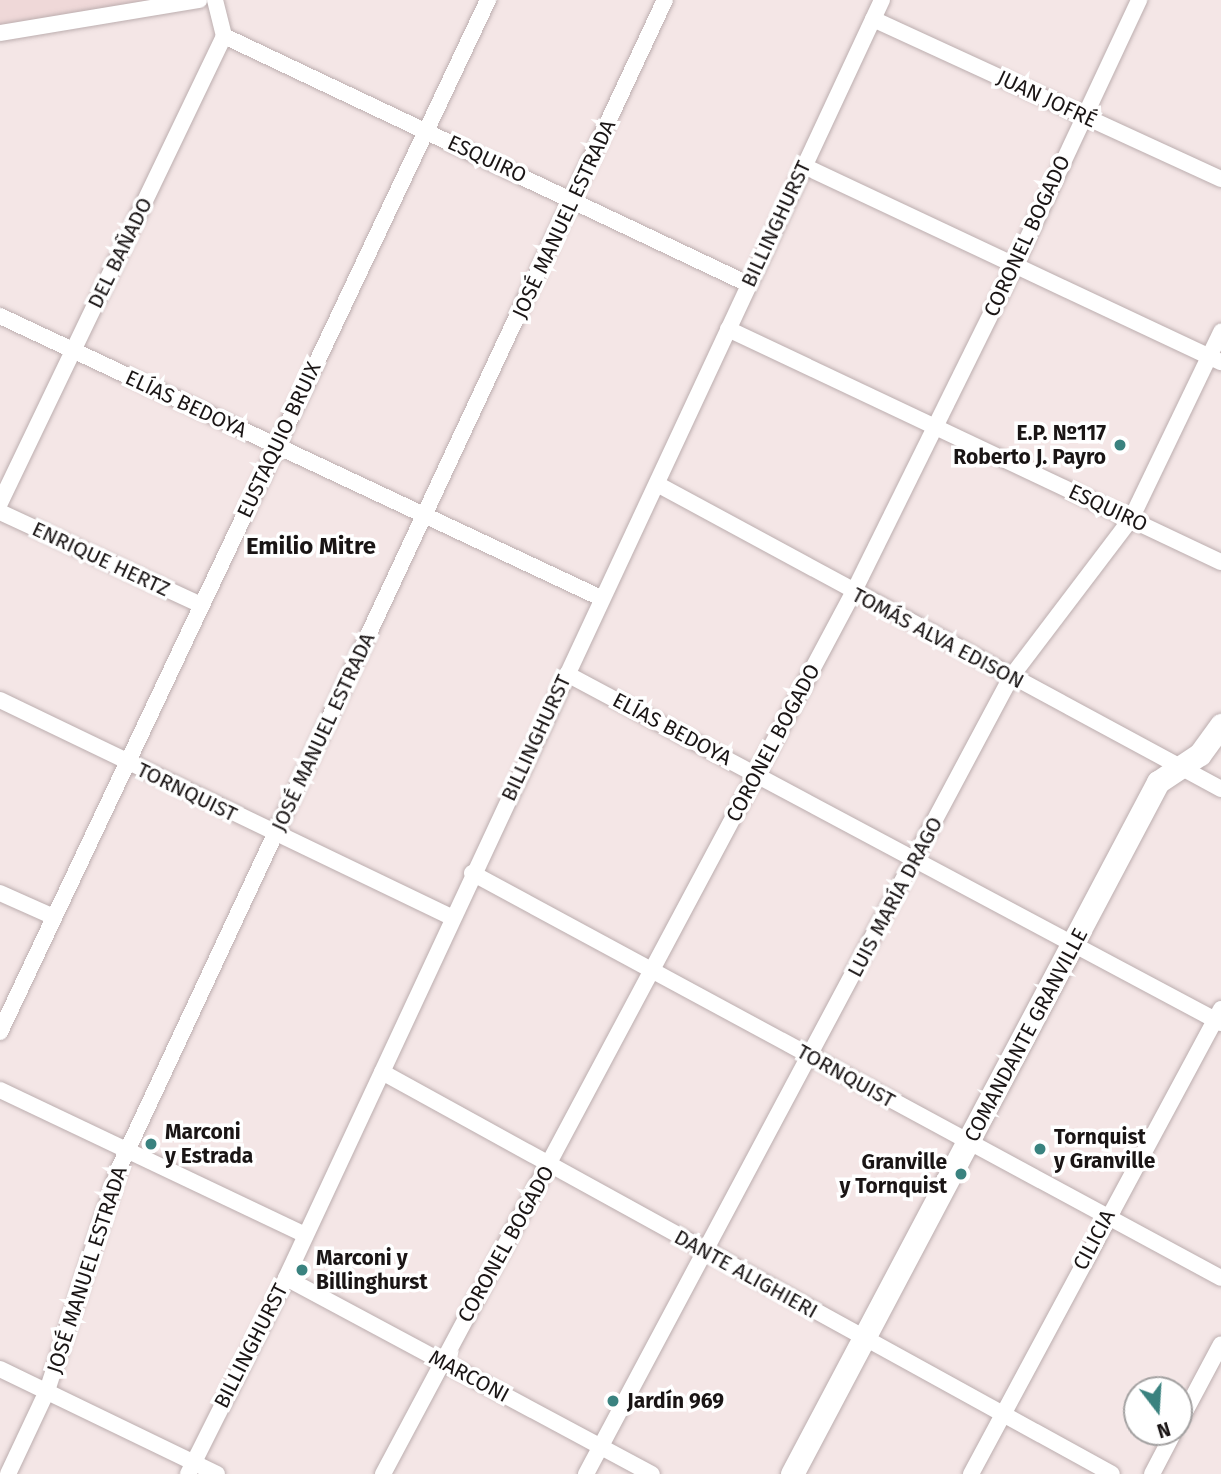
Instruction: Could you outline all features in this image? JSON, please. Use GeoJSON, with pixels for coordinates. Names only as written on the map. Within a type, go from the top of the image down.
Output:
{"type":"FeatureCollection","features":[{"type":"Feature","properties":{"kind":"street"},"geometry":{"type":"LineString","coordinates":[[0,33],[198,0]]}},
{"type":"Feature","properties":{"kind":"street"},"geometry":{"type":"LineString","coordinates":[[215,0],[225,36]]}},
{"type":"Feature","properties":{"kind":"street","name":"EUSTAQUIO BRUIX"},"geometry":{"type":"LineString","coordinates":[[0,1032],[488,0]]}},
{"type":"Feature","properties":{"kind":"street","name":"JOSÉ MANUEL ESTRADA"},"geometry":{"type":"LineString","coordinates":[[8,1474],[47,1391],[129,1149],[665,0]]}},
{"type":"Feature","properties":{"kind":"street","name":"BILLINGHURST"},"geometry":{"type":"LineString","coordinates":[[190,1468],[286,1278],[303,1234],[382,1072],[450,917],[657,484],[882,0]]}},
{"type":"Feature","properties":{"kind":"street","name":"CORONEL BOGADO"},"geometry":{"type":"LineString","coordinates":[[383,1474],[853,593],[1015,265],[1139,0]]}},
{"type":"Feature","properties":{"kind":"street","name":"JUAN JOFRÉ"},"geometry":{"type":"LineString","coordinates":[[873,19],[1221,179]]}},
{"type":"Feature","properties":{"kind":"street","name":"ESQUIRO"},"geometry":{"type":"LineString","coordinates":[[225,36],[748,284]]}},
{"type":"Feature","properties":{"kind":"street","name":"DEL BAÑADO"},"geometry":{"type":"LineString","coordinates":[[0,503],[225,36]]}},
{"type":"Feature","properties":{"kind":"street"},"geometry":{"type":"LineString","coordinates":[[804,166],[1215,359]]}},
{"type":"Feature","properties":{"kind":"street","name":"ELÍAS BEDOYA"},"geometry":{"type":"LineString","coordinates":[[0,316],[423,517],[601,598]]}},
{"type":"Feature","properties":{"kind":"street","name":"ESQUIRO"},"geometry":{"type":"LineString","coordinates":[[728,329],[1221,562]]}},
{"type":"Feature","properties":{"kind":"street","name":"LUIS MARÍA DRAGO"},"geometry":{"type":"LineString","coordinates":[[586,1474],[917,859],[1011,677],[1131,519],[1215,359],[1221,332]]}},
{"type":"Feature","properties":{"kind":"street","name":"TOMÁS ALVA EDISON"},"geometry":{"type":"LineString","coordinates":[[657,484],[853,593],[1221,789]]}},
{"type":"Feature","properties":{"kind":"street","name":"ENRIQUE HERTZ"},"geometry":{"type":"LineString","coordinates":[[0,512],[201,605]]}},
{"type":"Feature","properties":{"kind":"street","name":"ELÍAS BEDOYA"},"geometry":{"type":"LineString","coordinates":[[566,674],[1219,1017]]}},
{"type":"Feature","properties":{"kind":"street","name":"TORNQUIST"},"geometry":{"type":"LineString","coordinates":[[0,701],[275,836],[450,917]]}},
{"type":"Feature","properties":{"kind":"street","name":"COMANDANTE GRANVILLE"},"geometry":{"type":"LineString","coordinates":[[792,1474],[970,1143],[1158,782],[1200,754],[1221,725]]}},
{"type":"Feature","properties":{"kind":"street","name":"TORNQUIST"},"geometry":{"type":"LineString","coordinates":[[472,873],[1221,1278]]}},
{"type":"Feature","properties":{"kind":"street"},"geometry":{"type":"LineString","coordinates":[[0,893],[54,917]]}},
{"type":"Feature","properties":{"kind":"street","name":"CILICIA"},"geometry":{"type":"LineString","coordinates":[[971,1474],[1107,1215],[1219,1017]]}},
{"type":"Feature","properties":{"kind":"street","name":"DANTE ALIGHIERI"},"geometry":{"type":"LineString","coordinates":[[382,1072],[548,1167],[1112,1474]]}},
{"type":"Feature","properties":{"kind":"street"},"geometry":{"type":"LineString","coordinates":[[0,1090],[303,1234]]}},
{"type":"Feature","properties":{"kind":"street","name":"MARCONI"},"geometry":{"type":"LineString","coordinates":[[286,1278],[652,1474]]}},
{"type":"Feature","properties":{"kind":"street"},"geometry":{"type":"LineString","coordinates":[[1193,1396],[1221,1343]]}},
{"type":"Feature","properties":{"kind":"street"},"geometry":{"type":"LineString","coordinates":[[0,1369],[47,1391],[190,1468],[217,1474]]}},
{"type":"Feature","properties":{"kind":"street"},"geometry":{"type":"LineString","coordinates":[[1152,1474],[1167,1446]]}},
{"type":"Feature","properties":{"kind":"shaded area"},"geometry":{"type":"Polygon","coordinates":[[[0,0],[201,0],[0,31],[0,0]]]}},
{"type":"Feature","properties":{"kind":"place","name":"E.P. Nº117 Roberto J. Payro"},"geometry":{"type":"Point","coordinates":[1120,445]}},
{"type":"Feature","properties":{"kind":"place","name":"Marconi y Estrada"},"geometry":{"type":"Point","coordinates":[151,1144]}},
{"type":"Feature","properties":{"kind":"place","name":"Tornquist y Granville"},"geometry":{"type":"Point","coordinates":[1040,1149]}},
{"type":"Feature","properties":{"kind":"place","name":"Granville y Tornquist"},"geometry":{"type":"Point","coordinates":[961,1174]}},
{"type":"Feature","properties":{"kind":"place","name":"Marconi y Billinghurst"},"geometry":{"type":"Point","coordinates":[302,1270]}},
{"type":"Feature","properties":{"kind":"place","name":"Jardín 969"},"geometry":{"type":"Point","coordinates":[613,1401]}},
{"type":"Feature","properties":{"kind":"district","name":"Emilio Mitre"},"geometry":{"type":"Point","coordinates":[311,547]}}]}
